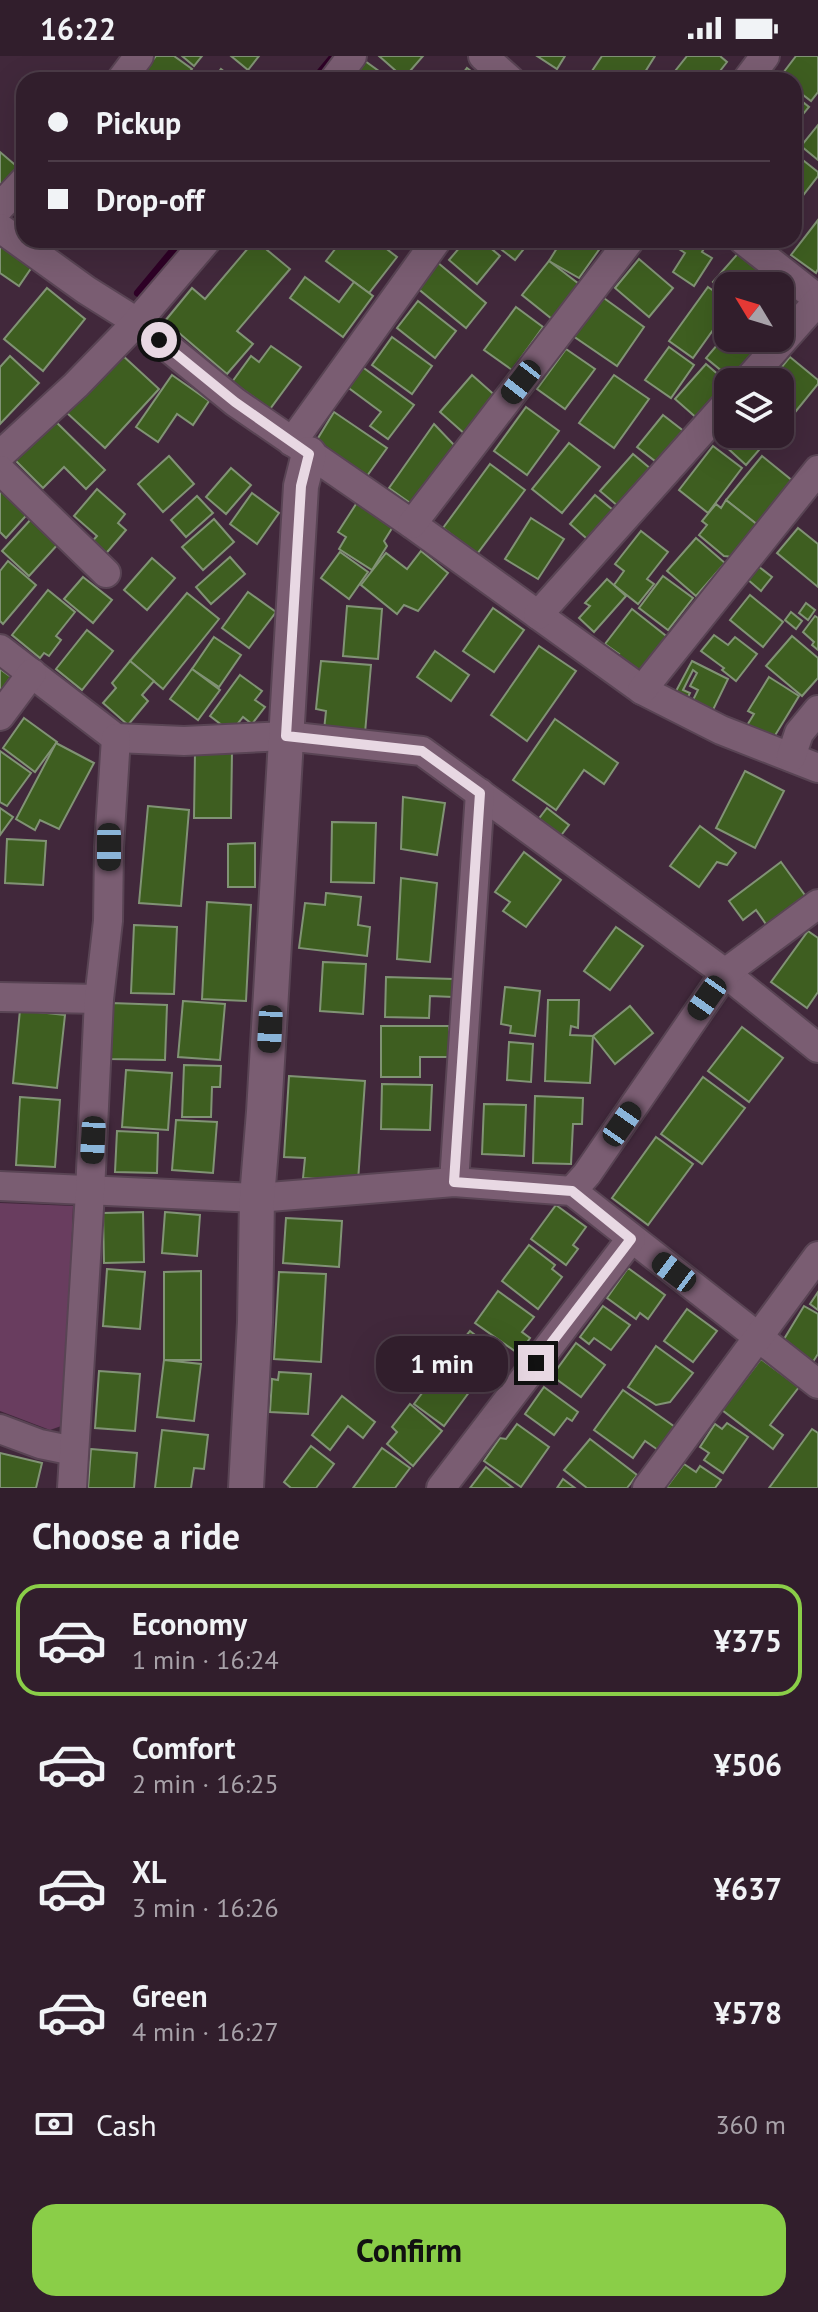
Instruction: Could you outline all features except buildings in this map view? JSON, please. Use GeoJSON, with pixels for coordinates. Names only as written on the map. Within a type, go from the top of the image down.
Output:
{"type":"FeatureCollection","features":[{"type":"Feature","properties":{"kind":"street"},"geometry":{"type":"LineString","coordinates":[[483,56],[501,72]]}},
{"type":"Feature","properties":{"kind":"street"},"geometry":{"type":"LineString","coordinates":[[0,207],[16,190]]}},
{"type":"Feature","properties":{"kind":"street"},"geometry":{"type":"LineString","coordinates":[[28,248],[137,322],[235,402],[412,524],[642,690],[721,730],[818,768]]}},
{"type":"Feature","properties":{"kind":"street"},"geometry":{"type":"LineString","coordinates":[[0,455],[76,385],[137,322],[200,248]]}},
{"type":"Feature","properties":{"kind":"street"},"geometry":{"type":"LineString","coordinates":[[246,1488],[255,1322],[257,1198],[301,486],[300,448],[432,248]]}},
{"type":"Feature","properties":{"kind":"street"},"geometry":{"type":"LineString","coordinates":[[412,524],[624,248]]}},
{"type":"Feature","properties":{"kind":"street"},"geometry":{"type":"LineString","coordinates":[[753,248],[818,300],[758,368]]}},
{"type":"Feature","properties":{"kind":"street"},"geometry":{"type":"LineString","coordinates":[[538,615],[714,418]]}},
{"type":"Feature","properties":{"kind":"street"},"geometry":{"type":"LineString","coordinates":[[0,470],[106,573]]}},
{"type":"Feature","properties":{"kind":"street"},"geometry":{"type":"LineString","coordinates":[[642,690],[818,470]]}},
{"type":"Feature","properties":{"kind":"street"},"geometry":{"type":"LineString","coordinates":[[0,649],[116,738],[184,741],[286,736],[422,751],[725,973],[818,1048]]}},
{"type":"Feature","properties":{"kind":"street"},"geometry":{"type":"LineString","coordinates":[[0,716],[32,673]]}},
{"type":"Feature","properties":{"kind":"street"},"geometry":{"type":"LineString","coordinates":[[791,757],[799,733],[818,710]]}},
{"type":"Feature","properties":{"kind":"street"},"geometry":{"type":"LineString","coordinates":[[72,1488],[99,999],[108,921],[116,738]]}},
{"type":"Feature","properties":{"kind":"street"},"geometry":{"type":"LineString","coordinates":[[454,1182],[480,793]]}},
{"type":"Feature","properties":{"kind":"street"},"geometry":{"type":"LineString","coordinates":[[572,1191],[587,1174],[725,973],[818,904]]}},
{"type":"Feature","properties":{"kind":"street"},"geometry":{"type":"LineString","coordinates":[[0,997],[99,999]]}},
{"type":"Feature","properties":{"kind":"street"},"geometry":{"type":"LineString","coordinates":[[0,1186],[257,1198],[454,1182],[572,1191],[818,1384]]}},
{"type":"Feature","properties":{"kind":"street"},"geometry":{"type":"LineString","coordinates":[[441,1488],[631,1239]]}},
{"type":"Feature","properties":{"kind":"street"},"geometry":{"type":"LineString","coordinates":[[647,1488],[818,1256]]}},
{"type":"Feature","properties":{"kind":"street"},"geometry":{"type":"LineString","coordinates":[[0,1429],[40,1444],[74,1451]]}},
{"type":"Feature","properties":{"kind":"shaded area"},"geometry":{"type":"Polygon","coordinates":[[[0,1203],[73,1206],[64,1425],[50,1430],[0,1411],[0,1203]]]}},
{"type":"Feature","properties":{"kind":"waterway"},"geometry":{"type":"LineString","coordinates":[[321,72],[334,56]]}},
{"type":"Feature","properties":{"kind":"waterway"},"geometry":{"type":"LineString","coordinates":[[138,293],[175,248]]}},
{"type":"Feature","properties":{"kind":"route"},"geometry":{"type":"LineString","coordinates":[[159,340],[235,402],[309,454],[301,486],[286,736],[422,751],[480,793],[454,1182],[572,1191],[631,1239],[536,1363]]}}]}
